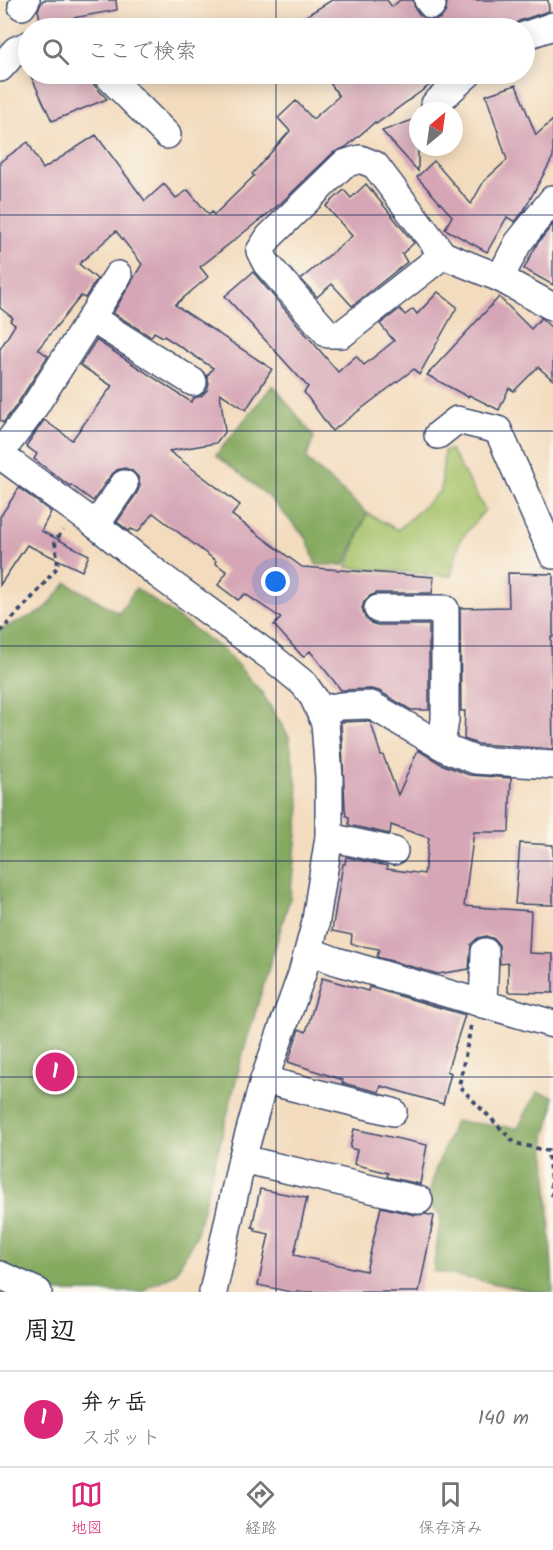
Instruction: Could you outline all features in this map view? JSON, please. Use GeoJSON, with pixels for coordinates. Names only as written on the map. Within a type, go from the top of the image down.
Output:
{"type":"FeatureCollection","features":[{"type":"Feature","properties":{"kind":"street"},"geometry":{"type":"LineString","coordinates":[[535,32],[553,26]]}},
{"type":"Feature","properties":{"kind":"street"},"geometry":{"type":"LineString","coordinates":[[0,68],[18,49]]}},
{"type":"Feature","properties":{"kind":"street"},"geometry":{"type":"LineString","coordinates":[[116,84],[167,135]]}},
{"type":"Feature","properties":{"kind":"street"},"geometry":{"type":"LineString","coordinates":[[437,102],[457,84]]}},
{"type":"Feature","properties":{"kind":"street"},"geometry":{"type":"LineString","coordinates":[[443,255],[342,334],[328,334],[266,263],[260,250],[269,237],[344,164],[360,159],[375,165],[443,255],[500,278],[553,307]]}},
{"type":"Feature","properties":{"kind":"street"},"geometry":{"type":"LineString","coordinates":[[500,278],[518,243],[553,199]]}},
{"type":"Feature","properties":{"kind":"street"},"geometry":{"type":"LineString","coordinates":[[118,275],[29,415],[0,454],[304,684],[325,723],[329,777],[329,837],[315,926],[309,951],[264,1080],[242,1159],[213,1292]]}},
{"type":"Feature","properties":{"kind":"street"},"geometry":{"type":"LineString","coordinates":[[91,318],[193,381]]}},
{"type":"Feature","properties":{"kind":"street"},"geometry":{"type":"LineString","coordinates":[[438,435],[456,420],[498,430],[553,555]]}},
{"type":"Feature","properties":{"kind":"street"},"geometry":{"type":"LineString","coordinates":[[96,525],[124,484]]}},
{"type":"Feature","properties":{"kind":"street"},"geometry":{"type":"LineString","coordinates":[[378,609],[445,609],[445,720],[441,745]]}},
{"type":"Feature","properties":{"kind":"street"},"geometry":{"type":"LineString","coordinates":[[320,710],[341,706],[371,705],[441,745],[475,759],[553,765]]}},
{"type":"Feature","properties":{"kind":"street"},"geometry":{"type":"LineString","coordinates":[[329,837],[394,850]]}},
{"type":"Feature","properties":{"kind":"street"},"geometry":{"type":"LineString","coordinates":[[309,951],[336,961],[553,1024]]}},
{"type":"Feature","properties":{"kind":"street"},"geometry":{"type":"LineString","coordinates":[[480,1003],[485,952]]}},
{"type":"Feature","properties":{"kind":"street"},"geometry":{"type":"LineString","coordinates":[[264,1080],[393,1112]]}},
{"type":"Feature","properties":{"kind":"street"},"geometry":{"type":"LineString","coordinates":[[242,1159],[419,1200]]}},
{"type":"Feature","properties":{"kind":"street"},"geometry":{"type":"LineString","coordinates":[[0,1275],[38,1292]]}},
{"type":"Feature","properties":{"kind":"path"},"geometry":{"type":"LineString","coordinates":[[0,632],[58,566],[55,542],[66,525]]}},
{"type":"Feature","properties":{"kind":"path"},"geometry":{"type":"LineString","coordinates":[[480,1003],[459,1086],[515,1143],[548,1151],[553,1201]]}},
{"type":"Feature","properties":{"kind":"green space"},"geometry":{"type":"Polygon","coordinates":[[[273,385],[314,437],[306,459],[367,513],[345,565],[316,565],[307,539],[269,497],[216,455],[273,385]]]}},
{"type":"Feature","properties":{"kind":"green space"},"geometry":{"type":"Polygon","coordinates":[[[451,450],[485,510],[460,540],[451,576],[347,567],[367,513],[398,530],[441,490],[444,451],[451,450]]]}},
{"type":"Feature","properties":{"kind":"green space"},"geometry":{"type":"Polygon","coordinates":[[[67,583],[119,613],[136,588],[225,651],[262,693],[289,737],[300,806],[290,898],[243,1053],[196,1236],[175,1274],[148,1287],[144,1292],[0,1292],[0,629],[43,611],[67,583]]]}},
{"type":"Feature","properties":{"kind":"green space"},"geometry":{"type":"Polygon","coordinates":[[[537,1092],[553,1096],[553,1110],[545,1136],[553,1292],[535,1292],[433,1271],[441,1216],[427,1203],[435,1171],[455,1121],[518,1128],[537,1092]]]}},
{"type":"Feature","properties":{"kind":"building"},"geometry":{"type":"Polygon","coordinates":[[[43,0],[116,0],[117,10],[74,18],[40,18],[38,10],[43,0]]]}},
{"type":"Feature","properties":{"kind":"building"},"geometry":{"type":"Polygon","coordinates":[[[332,0],[387,0],[392,7],[400,0],[413,0],[415,9],[424,18],[302,18],[332,0]]]}},
{"type":"Feature","properties":{"kind":"building"},"geometry":{"type":"Polygon","coordinates":[[[447,0],[548,0],[549,11],[528,18],[441,18],[446,11],[447,0]]]}},
{"type":"Feature","properties":{"kind":"building"},"geometry":{"type":"Polygon","coordinates":[[[35,84],[94,84],[107,99],[52,121],[35,84]]]}},
{"type":"Feature","properties":{"kind":"building"},"geometry":{"type":"Polygon","coordinates":[[[331,84],[431,84],[376,124],[375,122],[346,147],[333,153],[280,204],[200,267],[208,277],[175,305],[272,369],[246,410],[220,393],[225,431],[216,443],[169,451],[240,505],[232,515],[302,567],[434,577],[432,593],[377,593],[364,602],[362,608],[365,617],[377,625],[429,625],[429,710],[411,710],[379,691],[371,689],[341,690],[310,651],[303,657],[274,625],[281,618],[245,594],[238,600],[218,585],[227,572],[153,513],[138,532],[131,529],[129,531],[117,522],[140,486],[138,477],[132,471],[125,468],[117,470],[93,501],[34,459],[37,454],[26,446],[44,420],[72,440],[112,386],[80,365],[96,340],[191,402],[207,390],[209,383],[207,376],[213,368],[164,336],[154,332],[151,337],[113,313],[142,264],[116,231],[79,264],[97,279],[85,298],[81,296],[38,349],[48,356],[16,406],[3,423],[0,420],[0,349],[15,325],[10,321],[13,318],[0,308],[0,162],[28,142],[43,169],[96,135],[145,201],[164,184],[176,198],[188,190],[209,215],[212,212],[214,215],[254,176],[252,174],[290,131],[278,118],[296,101],[313,119],[339,96],[331,84]]]}},
{"type":"Feature","properties":{"kind":"building"},"geometry":{"type":"Polygon","coordinates":[[[516,85],[536,135],[553,120],[553,157],[523,212],[515,222],[507,217],[487,252],[445,229],[452,216],[417,177],[434,161],[471,204],[484,181],[507,160],[486,95],[516,85]]]}},
{"type":"Feature","properties":{"kind":"building"},"geometry":{"type":"Polygon","coordinates":[[[409,121],[409,156],[418,156],[418,171],[382,131],[409,121]]]}},
{"type":"Feature","properties":{"kind":"building"},"geometry":{"type":"Polygon","coordinates":[[[366,184],[414,243],[402,254],[407,262],[352,306],[332,284],[317,297],[301,279],[352,236],[326,206],[344,190],[351,198],[366,184]]]}},
{"type":"Feature","properties":{"kind":"building"},"geometry":{"type":"Polygon","coordinates":[[[553,224],[553,285],[524,269],[537,244],[553,224]]]}},
{"type":"Feature","properties":{"kind":"building"},"geometry":{"type":"Polygon","coordinates":[[[253,272],[338,372],[356,356],[364,365],[394,341],[380,324],[400,309],[405,315],[413,309],[417,314],[438,292],[457,307],[419,375],[414,369],[332,431],[304,392],[308,387],[225,296],[253,272]]]}},
{"type":"Feature","properties":{"kind":"building"},"geometry":{"type":"Polygon","coordinates":[[[499,297],[531,329],[541,318],[553,329],[553,380],[538,367],[514,391],[509,388],[499,410],[469,395],[468,397],[427,375],[499,297]]]}},
{"type":"Feature","properties":{"kind":"building"},"geometry":{"type":"Polygon","coordinates":[[[19,488],[51,512],[41,531],[89,555],[82,571],[27,545],[0,585],[0,517],[19,488]]]}},
{"type":"Feature","properties":{"kind":"building"},"geometry":{"type":"Polygon","coordinates":[[[508,573],[553,574],[553,637],[551,637],[553,749],[478,744],[464,739],[465,711],[461,711],[460,608],[509,607],[508,573]]]}},
{"type":"Feature","properties":{"kind":"building"},"geometry":{"type":"Polygon","coordinates":[[[367,721],[371,723],[381,755],[383,755],[398,795],[418,750],[441,764],[469,775],[511,778],[509,832],[474,832],[464,906],[531,911],[529,953],[553,954],[553,993],[508,992],[508,963],[500,964],[499,945],[494,939],[486,936],[478,938],[471,944],[469,969],[438,974],[377,957],[379,949],[351,944],[352,935],[332,931],[346,857],[387,866],[387,869],[424,874],[429,838],[391,825],[390,834],[349,825],[349,817],[346,816],[345,808],[341,722],[367,721]]]}},
{"type":"Feature","properties":{"kind":"building"},"geometry":{"type":"Polygon","coordinates":[[[520,843],[553,845],[553,905],[515,904],[520,843]]]}},
{"type":"Feature","properties":{"kind":"building"},"geometry":{"type":"Polygon","coordinates":[[[322,978],[368,991],[369,987],[465,1015],[447,1071],[451,1073],[443,1104],[381,1086],[379,1092],[342,1083],[343,1080],[288,1062],[299,1029],[306,1032],[322,978]]]}},
{"type":"Feature","properties":{"kind":"building"},"geometry":{"type":"Polygon","coordinates":[[[354,1129],[427,1145],[420,1184],[387,1177],[388,1173],[354,1164],[357,1150],[350,1148],[354,1129]]]}},
{"type":"Feature","properties":{"kind":"building"},"geometry":{"type":"Polygon","coordinates":[[[260,1189],[307,1198],[294,1255],[366,1271],[381,1207],[415,1215],[434,1216],[419,1292],[291,1292],[258,1285],[269,1234],[255,1231],[252,1227],[260,1189]]]}},
{"type":"Feature","properties":{"kind":"place","name":"弁ヶ岳"},"geometry":{"type":"Point","coordinates":[55,1072]}}]}
